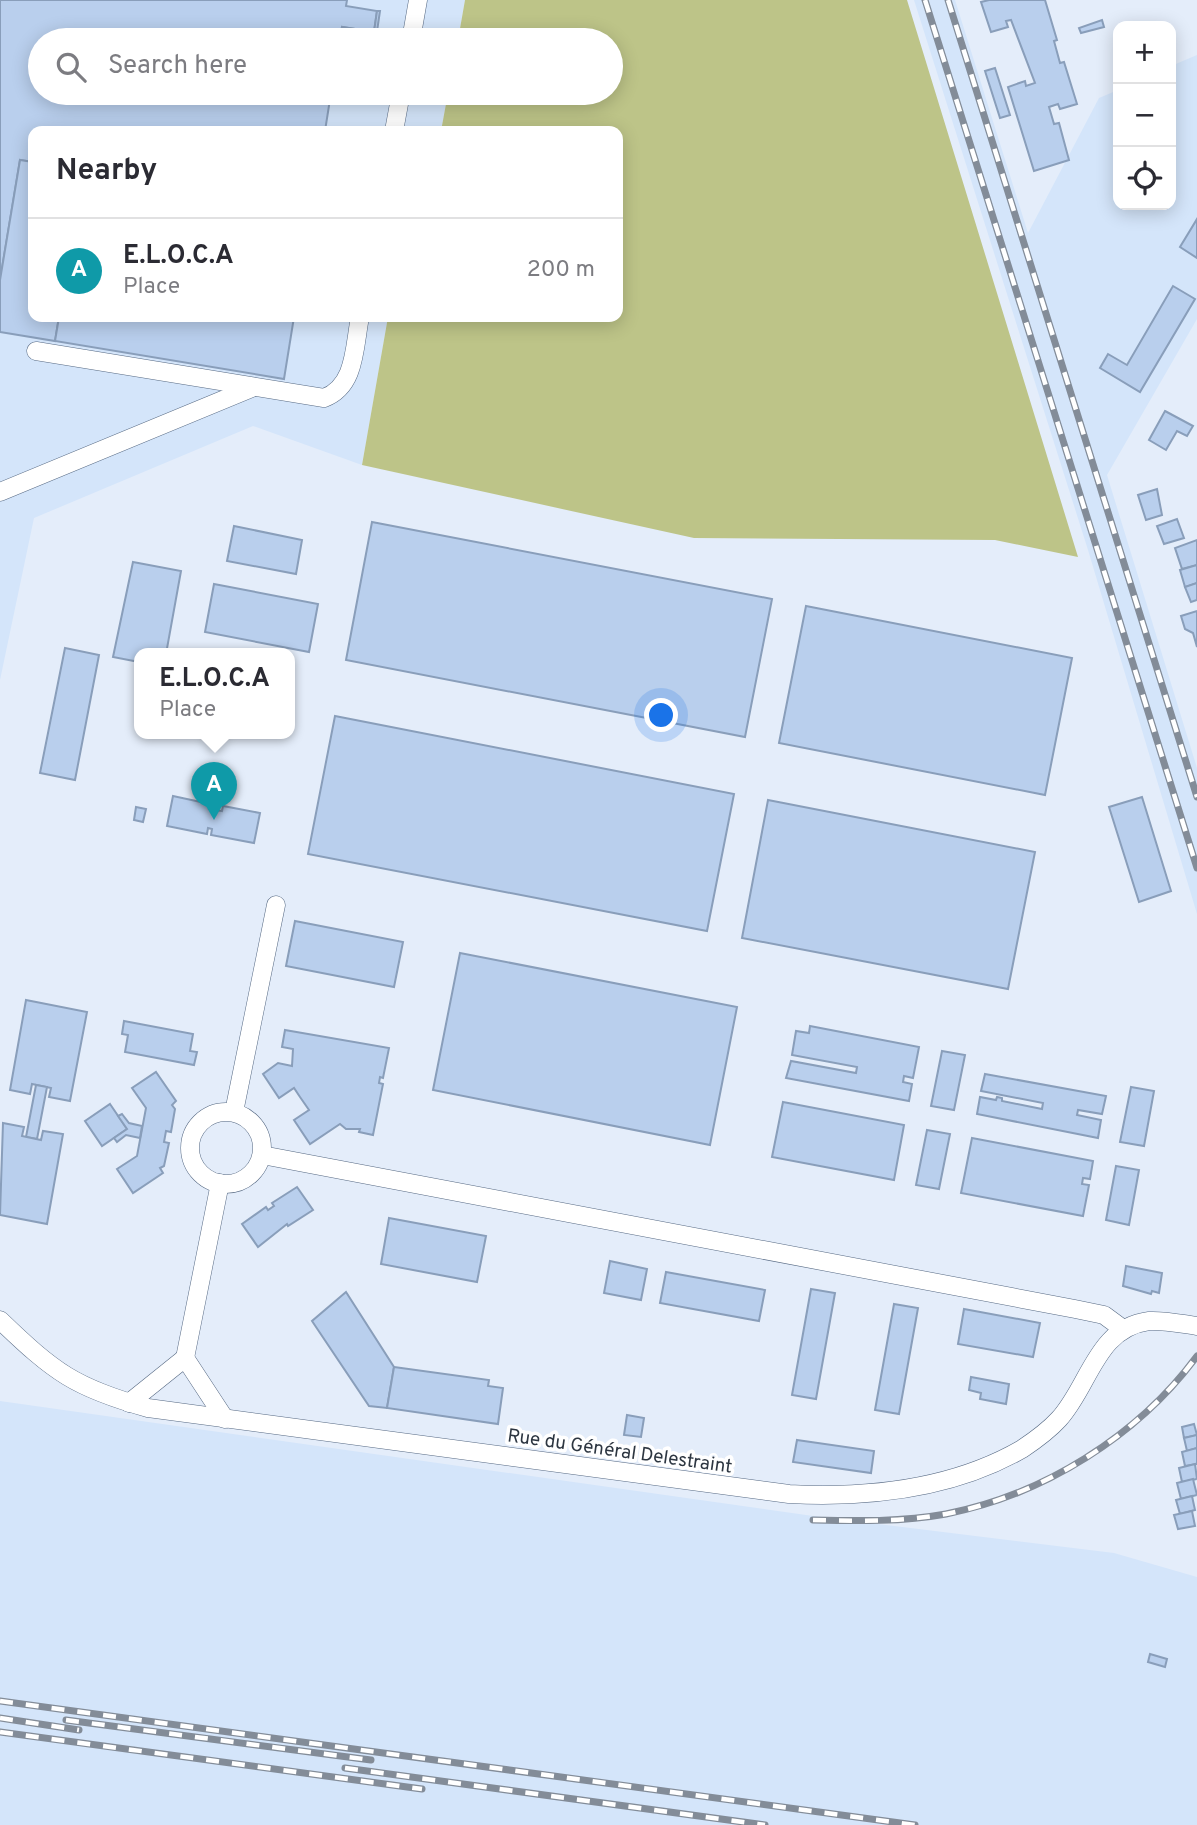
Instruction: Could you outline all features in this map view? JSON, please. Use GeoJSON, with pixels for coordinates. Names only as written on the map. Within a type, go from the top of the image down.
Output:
{"type":"FeatureCollection","features":[{"type":"Feature","properties":{"kind":"street"},"geometry":{"type":"LineString","coordinates":[[413,28],[418,0]]}},
{"type":"Feature","properties":{"kind":"street"},"geometry":{"type":"LineString","coordinates":[[395,126],[399,105]]}},
{"type":"Feature","properties":{"kind":"street"},"geometry":{"type":"LineString","coordinates":[[36,351],[324,398],[341,390],[348,379],[358,322]]}},
{"type":"Feature","properties":{"kind":"street"},"geometry":{"type":"LineString","coordinates":[[0,492],[254,387]]}},
{"type":"Feature","properties":{"kind":"street"},"geometry":{"type":"LineString","coordinates":[[234,1112],[276,905]]}},
{"type":"Feature","properties":{"kind":"street"},"geometry":{"type":"LineString","coordinates":[[234,1112],[244,1116],[259,1133],[262,1155],[247,1178],[229,1184],[220,1183],[201,1174],[195,1166],[190,1146],[192,1136],[204,1119],[213,1114],[234,1112]]}},
{"type":"Feature","properties":{"kind":"street"},"geometry":{"type":"LineString","coordinates":[[262,1155],[1075,1309],[1104,1315],[1123,1329],[1152,1321],[1197,1326]]}},
{"type":"Feature","properties":{"kind":"street"},"geometry":{"type":"LineString","coordinates":[[130,1403],[186,1358],[220,1183]]}},
{"type":"Feature","properties":{"kind":"street","name":"Rue du Général Delestraint"},"geometry":{"type":"LineString","coordinates":[[0,1320],[43,1361],[74,1383],[130,1403],[225,1419],[789,1494],[858,1496],[924,1486],[977,1470],[1022,1448],[1060,1418],[1102,1349],[1123,1329]]}},
{"type":"Feature","properties":{"kind":"street"},"geometry":{"type":"LineString","coordinates":[[186,1358],[225,1419]]}},
{"type":"Feature","properties":{"kind":"shaded area"},"geometry":{"type":"Polygon","coordinates":[[[0,0],[465,0],[460,28],[28,28],[28,105],[446,105],[442,126],[28,126],[28,322],[387,322],[362,465],[253,426],[34,518],[0,680],[0,0]]]}},
{"type":"Feature","properties":{"kind":"shaded area"},"geometry":{"type":"Polygon","coordinates":[[[914,0],[955,0],[1028,233],[1099,98],[1113,92],[1113,210],[1176,210],[1176,64],[1197,55],[1197,319],[1107,475],[1197,768],[1197,914],[1088,550],[914,0]]]}},
{"type":"Feature","properties":{"kind":"shaded area"},"geometry":{"type":"Polygon","coordinates":[[[0,1401],[813,1516],[1114,1553],[1197,1577],[1197,1825],[0,1825],[0,1401]]]}},
{"type":"Feature","properties":{"kind":"green space"},"geometry":{"type":"Polygon","coordinates":[[[465,0],[907,0],[1078,557],[995,540],[694,538],[362,465],[387,322],[623,322],[623,126],[442,126],[446,105],[623,105],[623,28],[460,28],[465,0]]]}},
{"type":"Feature","properties":{"kind":"building"},"geometry":{"type":"Polygon","coordinates":[[[0,0],[347,0],[346,6],[377,11],[375,28],[28,28],[28,105],[329,105],[326,126],[28,126],[28,161],[20,160],[0,280],[0,0]]]}},
{"type":"Feature","properties":{"kind":"building"},"geometry":{"type":"Polygon","coordinates":[[[1045,0],[1057,40],[1054,41],[1060,63],[1064,62],[1077,104],[1060,109],[1058,104],[1049,107],[1054,124],[1059,123],[1069,160],[1034,171],[1008,87],[1025,81],[1026,86],[1035,83],[1011,20],[1006,21],[1008,27],[991,32],[981,2],[1045,0]]]}},
{"type":"Feature","properties":{"kind":"building"},"geometry":{"type":"Polygon","coordinates":[[[377,11],[380,11],[377,28],[375,28],[377,11]]]}},
{"type":"Feature","properties":{"kind":"building"},"geometry":{"type":"Polygon","coordinates":[[[1102,20],[1104,27],[1081,33],[1079,28],[1102,20]]]}},
{"type":"Feature","properties":{"kind":"building"},"geometry":{"type":"Polygon","coordinates":[[[995,68],[1010,115],[1000,118],[985,71],[995,68]]]}},
{"type":"Feature","properties":{"kind":"building"},"geometry":{"type":"Polygon","coordinates":[[[20,160],[28,161],[28,322],[58,322],[55,341],[0,332],[0,280],[20,160]]]}},
{"type":"Feature","properties":{"kind":"building"},"geometry":{"type":"Polygon","coordinates":[[[1197,219],[1197,258],[1180,247],[1197,219]]]}},
{"type":"Feature","properties":{"kind":"building"},"geometry":{"type":"Polygon","coordinates":[[[1173,286],[1195,299],[1140,392],[1100,368],[1108,354],[1127,365],[1173,286]]]}},
{"type":"Feature","properties":{"kind":"building"},"geometry":{"type":"Polygon","coordinates":[[[58,322],[293,322],[284,379],[55,341],[58,322]]]}},
{"type":"Feature","properties":{"kind":"building"},"geometry":{"type":"Polygon","coordinates":[[[1165,411],[1193,426],[1187,436],[1177,431],[1166,450],[1149,440],[1165,411]]]}},
{"type":"Feature","properties":{"kind":"building"},"geometry":{"type":"Polygon","coordinates":[[[1157,489],[1162,515],[1146,520],[1138,495],[1157,489]]]}},
{"type":"Feature","properties":{"kind":"building"},"geometry":{"type":"Polygon","coordinates":[[[1177,519],[1184,538],[1164,544],[1157,526],[1177,519]]]}},
{"type":"Feature","properties":{"kind":"building"},"geometry":{"type":"Polygon","coordinates":[[[372,522],[772,599],[745,737],[346,660],[372,522]]]}},
{"type":"Feature","properties":{"kind":"building"},"geometry":{"type":"Polygon","coordinates":[[[234,526],[302,540],[296,574],[227,561],[234,526]]]}},
{"type":"Feature","properties":{"kind":"building"},"geometry":{"type":"Polygon","coordinates":[[[1197,540],[1197,565],[1182,569],[1175,548],[1197,540]]]}},
{"type":"Feature","properties":{"kind":"building"},"geometry":{"type":"Polygon","coordinates":[[[133,562],[181,571],[167,648],[134,648],[134,661],[113,657],[133,562]]]}},
{"type":"Feature","properties":{"kind":"building"},"geometry":{"type":"Polygon","coordinates":[[[1197,565],[1197,583],[1185,587],[1180,570],[1197,565]]]}},
{"type":"Feature","properties":{"kind":"building"},"geometry":{"type":"Polygon","coordinates":[[[1197,583],[1197,600],[1191,602],[1185,587],[1197,583]]]}},
{"type":"Feature","properties":{"kind":"building"},"geometry":{"type":"Polygon","coordinates":[[[214,584],[318,604],[309,652],[205,632],[214,584]]]}},
{"type":"Feature","properties":{"kind":"building"},"geometry":{"type":"Polygon","coordinates":[[[806,606],[1072,658],[1045,795],[779,743],[806,606]]]}},
{"type":"Feature","properties":{"kind":"building"},"geometry":{"type":"Polygon","coordinates":[[[1197,611],[1197,647],[1193,633],[1185,629],[1181,616],[1197,611]]]}},
{"type":"Feature","properties":{"kind":"building"},"geometry":{"type":"Polygon","coordinates":[[[65,648],[99,655],[75,780],[40,773],[65,648]]]}},
{"type":"Feature","properties":{"kind":"building"},"geometry":{"type":"Polygon","coordinates":[[[335,716],[734,794],[707,931],[308,854],[335,716]]]}},
{"type":"Feature","properties":{"kind":"building"},"geometry":{"type":"Polygon","coordinates":[[[173,796],[210,804],[209,809],[222,811],[223,806],[260,813],[254,843],[211,835],[212,829],[208,828],[207,834],[167,826],[173,796]]]}},
{"type":"Feature","properties":{"kind":"building"},"geometry":{"type":"Polygon","coordinates":[[[1142,797],[1171,891],[1139,902],[1109,807],[1142,797]]]}},
{"type":"Feature","properties":{"kind":"building"},"geometry":{"type":"Polygon","coordinates":[[[768,800],[1035,852],[1008,989],[742,938],[768,800]]]}},
{"type":"Feature","properties":{"kind":"building"},"geometry":{"type":"Polygon","coordinates":[[[136,807],[146,809],[143,822],[134,820],[136,807]]]}},
{"type":"Feature","properties":{"kind":"building"},"geometry":{"type":"Polygon","coordinates":[[[295,921],[403,942],[394,987],[286,966],[295,921]]]}},
{"type":"Feature","properties":{"kind":"building"},"geometry":{"type":"Polygon","coordinates":[[[460,953],[737,1007],[710,1145],[433,1090],[460,953]]]}},
{"type":"Feature","properties":{"kind":"building"},"geometry":{"type":"Polygon","coordinates":[[[26,1000],[87,1012],[70,1101],[49,1097],[51,1088],[32,1084],[30,1094],[10,1090],[26,1000]]]}},
{"type":"Feature","properties":{"kind":"building"},"geometry":{"type":"Polygon","coordinates":[[[124,1021],[193,1034],[190,1051],[197,1052],[194,1065],[125,1052],[128,1035],[122,1034],[124,1021]]]}},
{"type":"Feature","properties":{"kind":"building"},"geometry":{"type":"Polygon","coordinates":[[[810,1026],[919,1047],[913,1078],[904,1076],[903,1082],[912,1084],[909,1101],[786,1078],[791,1061],[856,1073],[857,1067],[792,1055],[796,1031],[809,1033],[810,1026]]]}},
{"type":"Feature","properties":{"kind":"building"},"geometry":{"type":"Polygon","coordinates":[[[285,1030],[389,1048],[383,1078],[380,1077],[379,1083],[383,1084],[373,1135],[359,1132],[360,1129],[346,1129],[340,1124],[310,1144],[294,1120],[309,1110],[294,1088],[279,1098],[263,1074],[278,1063],[292,1066],[293,1049],[282,1047],[285,1030]]]}},
{"type":"Feature","properties":{"kind":"building"},"geometry":{"type":"Polygon","coordinates":[[[942,1051],[965,1055],[954,1110],[931,1106],[942,1051]]]}},
{"type":"Feature","properties":{"kind":"building"},"geometry":{"type":"Polygon","coordinates":[[[156,1072],[176,1101],[172,1105],[175,1109],[171,1132],[166,1131],[164,1142],[169,1143],[164,1166],[160,1168],[163,1173],[133,1193],[117,1169],[137,1156],[146,1108],[132,1088],[156,1072]]]}},
{"type":"Feature","properties":{"kind":"building"},"geometry":{"type":"Polygon","coordinates":[[[985,1074],[1106,1096],[1102,1114],[1078,1110],[1077,1115],[1101,1120],[1098,1138],[977,1114],[980,1097],[996,1100],[997,1097],[1002,1098],[1002,1101],[1042,1109],[1043,1103],[981,1091],[985,1074]]]}},
{"type":"Feature","properties":{"kind":"building"},"geometry":{"type":"Polygon","coordinates":[[[36,1085],[47,1087],[37,1139],[26,1137],[36,1085]]]}},
{"type":"Feature","properties":{"kind":"building"},"geometry":{"type":"Polygon","coordinates":[[[1131,1087],[1154,1091],[1144,1146],[1120,1142],[1131,1087]]]}},
{"type":"Feature","properties":{"kind":"building"},"geometry":{"type":"Polygon","coordinates":[[[783,1102],[904,1125],[894,1180],[772,1157],[783,1102]]]}},
{"type":"Feature","properties":{"kind":"building"},"geometry":{"type":"Polygon","coordinates":[[[110,1104],[127,1129],[102,1146],[85,1121],[110,1104]]]}},
{"type":"Feature","properties":{"kind":"building"},"geometry":{"type":"Polygon","coordinates":[[[122,1114],[129,1123],[142,1126],[140,1138],[126,1135],[117,1142],[114,1138],[127,1129],[118,1116],[122,1114]]]}},
{"type":"Feature","properties":{"kind":"building"},"geometry":{"type":"Polygon","coordinates":[[[3,1123],[24,1127],[22,1136],[41,1140],[43,1131],[63,1134],[47,1224],[0,1215],[3,1123]]]}},
{"type":"Feature","properties":{"kind":"building"},"geometry":{"type":"Polygon","coordinates":[[[927,1130],[950,1134],[939,1189],[916,1185],[927,1130]]]}},
{"type":"Feature","properties":{"kind":"building"},"geometry":{"type":"Polygon","coordinates":[[[972,1138],[1093,1161],[1090,1179],[1083,1178],[1082,1184],[1089,1185],[1083,1216],[961,1193],[972,1138]]]}},
{"type":"Feature","properties":{"kind":"building"},"geometry":{"type":"Polygon","coordinates":[[[1116,1166],[1139,1170],[1129,1225],[1106,1220],[1116,1166]]]}},
{"type":"Feature","properties":{"kind":"building"},"geometry":{"type":"Polygon","coordinates":[[[297,1187],[313,1210],[288,1226],[287,1224],[258,1247],[242,1224],[266,1207],[268,1210],[274,1206],[272,1203],[297,1187]]]}},
{"type":"Feature","properties":{"kind":"building"},"geometry":{"type":"Polygon","coordinates":[[[389,1218],[486,1236],[477,1282],[381,1264],[389,1218]]]}},
{"type":"Feature","properties":{"kind":"building"},"geometry":{"type":"Polygon","coordinates":[[[610,1261],[647,1269],[641,1300],[604,1293],[610,1261]]]}},
{"type":"Feature","properties":{"kind":"building"},"geometry":{"type":"Polygon","coordinates":[[[1126,1266],[1162,1273],[1159,1293],[1152,1291],[1151,1294],[1123,1286],[1126,1266]]]}},
{"type":"Feature","properties":{"kind":"building"},"geometry":{"type":"Polygon","coordinates":[[[666,1272],[765,1290],[759,1321],[660,1303],[666,1272]]]}},
{"type":"Feature","properties":{"kind":"building"},"geometry":{"type":"Polygon","coordinates":[[[811,1289],[835,1293],[816,1399],[792,1395],[811,1289]]]}},
{"type":"Feature","properties":{"kind":"building"},"geometry":{"type":"Polygon","coordinates":[[[346,1292],[394,1367],[387,1408],[369,1406],[312,1321],[346,1292]]]}},
{"type":"Feature","properties":{"kind":"building"},"geometry":{"type":"Polygon","coordinates":[[[894,1304],[918,1308],[899,1414],[875,1410],[894,1304]]]}},
{"type":"Feature","properties":{"kind":"building"},"geometry":{"type":"Polygon","coordinates":[[[964,1309],[1040,1323],[1033,1357],[958,1344],[964,1309]]]}},
{"type":"Feature","properties":{"kind":"building"},"geometry":{"type":"Polygon","coordinates":[[[394,1367],[489,1380],[488,1386],[503,1388],[498,1424],[387,1408],[394,1367]]]}},
{"type":"Feature","properties":{"kind":"building"},"geometry":{"type":"Polygon","coordinates":[[[971,1377],[1009,1384],[1006,1404],[980,1399],[981,1393],[969,1390],[971,1377]]]}},
{"type":"Feature","properties":{"kind":"building"},"geometry":{"type":"Polygon","coordinates":[[[627,1415],[644,1418],[641,1437],[624,1435],[627,1415]]]}},
{"type":"Feature","properties":{"kind":"building"},"geometry":{"type":"Polygon","coordinates":[[[1194,1424],[1197,1435],[1184,1438],[1182,1427],[1194,1424]]]}},
{"type":"Feature","properties":{"kind":"building"},"geometry":{"type":"Polygon","coordinates":[[[1197,1435],[1197,1448],[1187,1451],[1184,1438],[1197,1435]]]}},
{"type":"Feature","properties":{"kind":"building"},"geometry":{"type":"Polygon","coordinates":[[[797,1440],[874,1451],[871,1473],[793,1462],[797,1440]]]}},
{"type":"Feature","properties":{"kind":"building"},"geometry":{"type":"Polygon","coordinates":[[[1197,1448],[1197,1464],[1185,1466],[1182,1452],[1197,1448]]]}},
{"type":"Feature","properties":{"kind":"building"},"geometry":{"type":"Polygon","coordinates":[[[1195,1464],[1197,1479],[1182,1482],[1179,1468],[1195,1464]]]}},
{"type":"Feature","properties":{"kind":"building"},"geometry":{"type":"Polygon","coordinates":[[[1193,1479],[1197,1495],[1181,1499],[1177,1483],[1193,1479]]]}},
{"type":"Feature","properties":{"kind":"building"},"geometry":{"type":"Polygon","coordinates":[[[1192,1496],[1195,1510],[1180,1514],[1176,1500],[1192,1496]]]}},
{"type":"Feature","properties":{"kind":"building"},"geometry":{"type":"Polygon","coordinates":[[[1192,1511],[1195,1526],[1178,1529],[1174,1515],[1192,1511]]]}},
{"type":"Feature","properties":{"kind":"building"},"geometry":{"type":"Polygon","coordinates":[[[1150,1654],[1167,1659],[1165,1667],[1148,1662],[1150,1654]]]}},
{"type":"Feature","properties":{"kind":"railway"},"geometry":{"type":"LineString","coordinates":[[925,0],[1197,868]]}},
{"type":"Feature","properties":{"kind":"railway"},"geometry":{"type":"LineString","coordinates":[[948,0],[1197,797]]}},
{"type":"Feature","properties":{"kind":"railway"},"geometry":{"type":"LineString","coordinates":[[813,1520],[929,1517],[982,1505],[1018,1493],[1086,1458],[1117,1436],[1147,1412],[1197,1356]]}},
{"type":"Feature","properties":{"kind":"railway"},"geometry":{"type":"LineString","coordinates":[[0,1701],[915,1825]]}},
{"type":"Feature","properties":{"kind":"railway"},"geometry":{"type":"LineString","coordinates":[[0,1718],[79,1730]]}},
{"type":"Feature","properties":{"kind":"railway"},"geometry":{"type":"LineString","coordinates":[[66,1720],[371,1760]]}},
{"type":"Feature","properties":{"kind":"railway"},"geometry":{"type":"LineString","coordinates":[[0,1732],[422,1789]]}},
{"type":"Feature","properties":{"kind":"railway"},"geometry":{"type":"LineString","coordinates":[[345,1768],[765,1825]]}},
{"type":"Feature","properties":{"kind":"place","name":"E.L.O.C.A"},"geometry":{"type":"Point","coordinates":[214,820]}}]}
